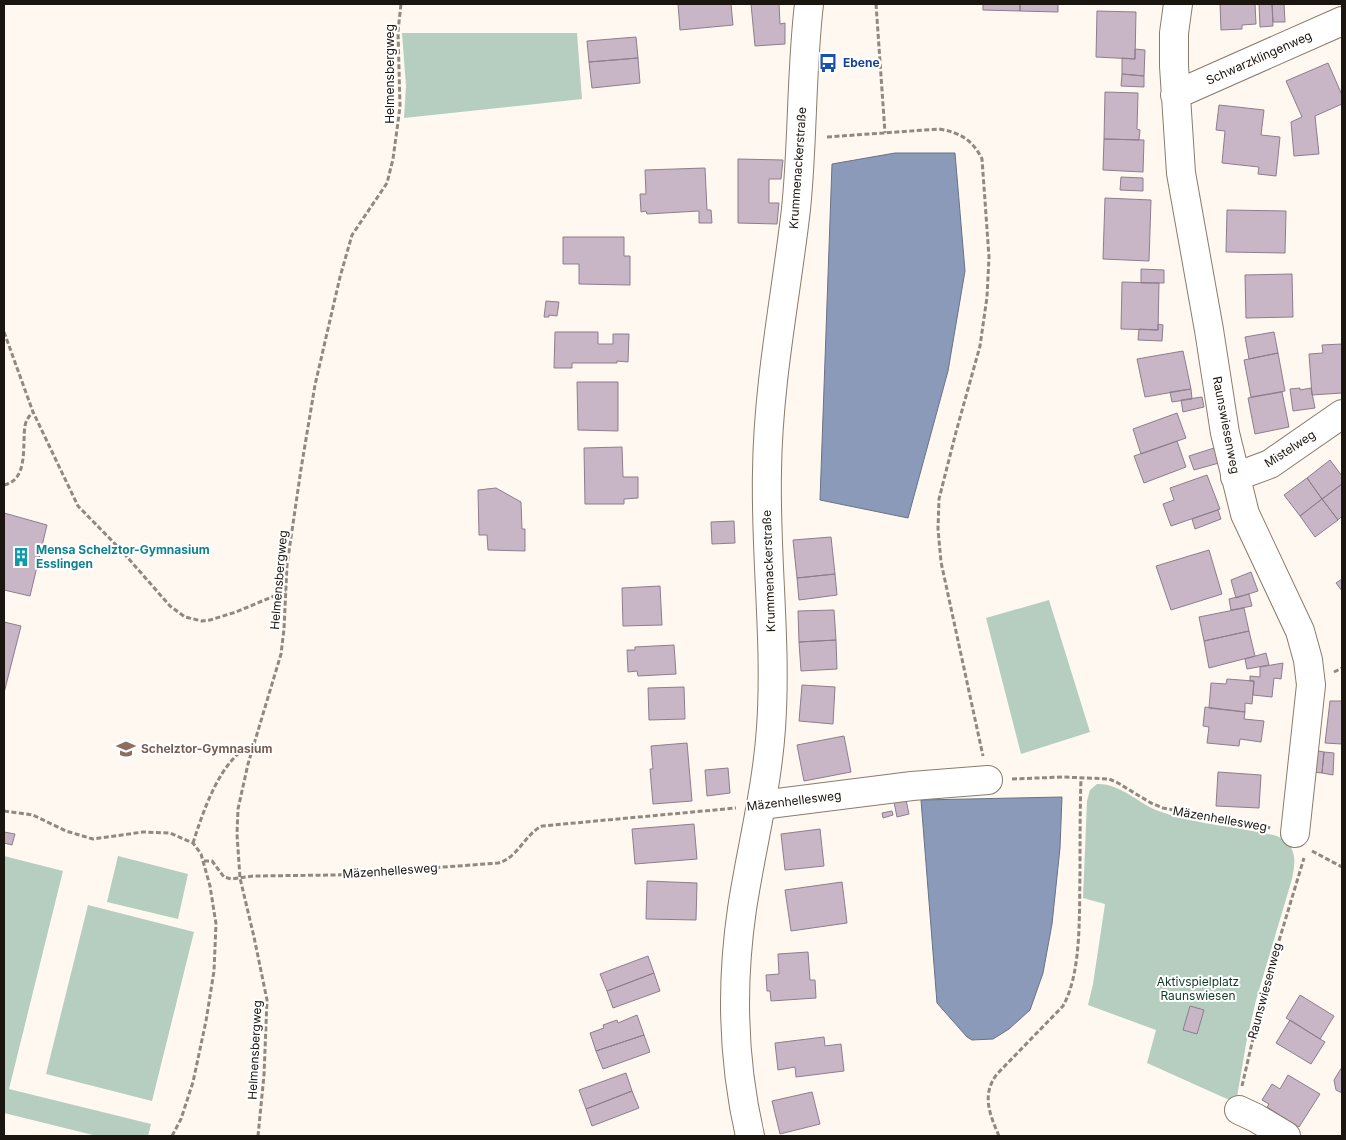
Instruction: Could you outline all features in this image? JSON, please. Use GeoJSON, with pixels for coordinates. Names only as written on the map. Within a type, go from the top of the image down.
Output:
{"type":"FeatureCollection","features":[{"type":"Feature","properties":{"kind":"street","name":"Krummenackerstraße"},"geometry":{"type":"LineString","coordinates":[[750,1136],[739,1070],[736,997],[740,930],[769,754],[772,662],[767,492],[768,448],[773,387],[796,202],[809,4]]}},
{"type":"Feature","properties":{"kind":"street","name":"Raunswiesenweg"},"geometry":{"type":"LineString","coordinates":[[1178,4],[1174,50],[1178,150],[1185,203],[1208,320],[1224,433],[1245,514],[1300,631],[1308,660],[1310,686],[1301,841]]}},
{"type":"Feature","properties":{"kind":"street","name":"Schwarzklingenweg"},"geometry":{"type":"LineString","coordinates":[[1175,95],[1342,21]]}},
{"type":"Feature","properties":{"kind":"street","name":"Mistelweg"},"geometry":{"type":"LineString","coordinates":[[1236,478],[1270,464],[1342,414]]}},
{"type":"Feature","properties":{"kind":"street","name":"Mäzenhellesweg"},"geometry":{"type":"LineString","coordinates":[[760,805],[912,786],[988,780]]}},
{"type":"Feature","properties":{"kind":"street"},"geometry":{"type":"LineString","coordinates":[[1239,1110],[1286,1136]]}},
{"type":"Feature","properties":{"kind":"path","name":"Helmensbergweg"},"geometry":{"type":"LineString","coordinates":[[258,1136],[264,1075],[267,1000],[240,878],[237,834],[238,809],[254,744],[281,654],[289,551],[310,412],[340,277],[352,234],[387,183],[393,159],[401,97],[398,37],[401,4]]}},
{"type":"Feature","properties":{"kind":"path"},"geometry":{"type":"LineString","coordinates":[[876,4],[885,133]]}},
{"type":"Feature","properties":{"kind":"path"},"geometry":{"type":"LineString","coordinates":[[801,139],[939,129],[957,133],[966,138],[978,152],[984,170],[989,257],[985,321],[980,346],[942,484],[938,506],[938,529],[941,562],[988,780]]}},
{"type":"Feature","properties":{"kind":"path"},"geometry":{"type":"LineString","coordinates":[[4,332],[32,412],[78,506],[121,550],[159,595],[178,613],[193,620],[210,620],[236,612],[286,591]]}},
{"type":"Feature","properties":{"kind":"path"},"geometry":{"type":"LineString","coordinates":[[4,485],[14,480],[20,470],[24,446],[24,426],[32,412]]}},
{"type":"Feature","properties":{"kind":"path"},"geometry":{"type":"LineString","coordinates":[[193,843],[204,812],[220,778],[237,753],[254,744]]}},
{"type":"Feature","properties":{"kind":"path"},"geometry":{"type":"LineString","coordinates":[[999,1136],[988,1107],[987,1095],[990,1085],[997,1074],[1063,1006],[1073,982],[1080,917],[1081,778]]}},
{"type":"Feature","properties":{"kind":"path","name":"Mäzenhellesweg"},"geometry":{"type":"LineString","coordinates":[[988,780],[1109,779],[1151,804],[1172,811],[1301,841],[1342,867]]}},
{"type":"Feature","properties":{"kind":"path","name":"Mäzenhellesweg"},"geometry":{"type":"LineString","coordinates":[[240,878],[288,875],[337,875],[498,863],[508,858],[542,826],[760,805]]}},
{"type":"Feature","properties":{"kind":"path"},"geometry":{"type":"LineString","coordinates":[[4,811],[33,815],[66,831],[86,838],[105,838],[128,833],[154,831],[170,833],[193,843],[204,861],[216,924],[214,971],[193,1082],[181,1119],[172,1136]]}},
{"type":"Feature","properties":{"kind":"path","name":"Raunswiesenweg"},"geometry":{"type":"LineString","coordinates":[[1239,1110],[1245,1067],[1301,841]]}},
{"type":"Feature","properties":{"kind":"path"},"geometry":{"type":"LineString","coordinates":[[204,861],[212,861],[224,877],[231,879],[240,878]]}},
{"type":"Feature","properties":{"kind":"green space"},"geometry":{"type":"Polygon","coordinates":[[[402,33],[577,33],[582,99],[404,118],[406,86],[402,33]]]}},
{"type":"Feature","properties":{"kind":"green space"},"geometry":{"type":"Polygon","coordinates":[[[1049,600],[1090,732],[1021,754],[986,618],[1049,600]]]}},
{"type":"Feature","properties":{"kind":"green space","name":"Aktivspielplatz Raunswiesen"},"geometry":{"type":"Polygon","coordinates":[[[1097,784],[1113,787],[1149,807],[1170,815],[1277,836],[1284,840],[1292,849],[1294,865],[1292,879],[1256,1000],[1236,1103],[1147,1063],[1156,1030],[1088,1005],[1105,904],[1083,898],[1087,801],[1090,790],[1097,784]]]}},
{"type":"Feature","properties":{"kind":"green space"},"geometry":{"type":"Polygon","coordinates":[[[4,856],[63,871],[9,1089],[151,1124],[148,1136],[97,1136],[4,1113],[4,856]]]}},
{"type":"Feature","properties":{"kind":"green space"},"geometry":{"type":"Polygon","coordinates":[[[118,856],[188,874],[178,919],[107,902],[118,856]]]}},
{"type":"Feature","properties":{"kind":"green space"},"geometry":{"type":"Polygon","coordinates":[[[88,905],[194,932],[152,1101],[46,1074],[88,905]]]}},
{"type":"Feature","properties":{"kind":"water"},"geometry":{"type":"Polygon","coordinates":[[[895,153],[955,153],[965,271],[948,371],[908,518],[820,500],[832,164],[895,153]]]}},
{"type":"Feature","properties":{"kind":"water"},"geometry":{"type":"Polygon","coordinates":[[[1062,797],[1060,848],[1052,924],[1043,973],[1030,1010],[1009,1029],[993,1039],[972,1040],[967,1037],[937,1003],[921,800],[1062,797]]]}},
{"type":"Feature","properties":{"kind":"building"},"geometry":{"type":"Polygon","coordinates":[[[678,4],[731,4],[733,25],[680,30],[678,4]]]}},
{"type":"Feature","properties":{"kind":"building"},"geometry":{"type":"Polygon","coordinates":[[[751,4],[779,4],[780,24],[785,23],[785,44],[755,46],[751,4]]]}},
{"type":"Feature","properties":{"kind":"building"},"geometry":{"type":"Polygon","coordinates":[[[983,4],[1020,4],[1020,11],[983,10],[983,4]]]}},
{"type":"Feature","properties":{"kind":"building"},"geometry":{"type":"Polygon","coordinates":[[[1020,4],[1058,4],[1058,12],[1020,11],[1020,4]]]}},
{"type":"Feature","properties":{"kind":"building"},"geometry":{"type":"Polygon","coordinates":[[[1220,4],[1255,4],[1256,24],[1242,25],[1242,29],[1221,30],[1220,4]]]}},
{"type":"Feature","properties":{"kind":"building"},"geometry":{"type":"Polygon","coordinates":[[[1259,4],[1272,4],[1273,26],[1260,27],[1259,4]]]}},
{"type":"Feature","properties":{"kind":"building"},"geometry":{"type":"Polygon","coordinates":[[[1272,4],[1284,4],[1285,22],[1273,22],[1272,4]]]}},
{"type":"Feature","properties":{"kind":"building"},"geometry":{"type":"Polygon","coordinates":[[[1097,11],[1136,12],[1135,59],[1096,57],[1097,11]]]}},
{"type":"Feature","properties":{"kind":"building"},"geometry":{"type":"Polygon","coordinates":[[[636,37],[638,58],[589,62],[587,41],[636,37]]]}},
{"type":"Feature","properties":{"kind":"building"},"geometry":{"type":"Polygon","coordinates":[[[1135,49],[1145,50],[1144,76],[1122,74],[1122,58],[1135,59],[1135,49]]]}},
{"type":"Feature","properties":{"kind":"building"},"geometry":{"type":"Polygon","coordinates":[[[638,58],[640,83],[592,88],[589,62],[638,58]]]}},
{"type":"Feature","properties":{"kind":"building"},"geometry":{"type":"Polygon","coordinates":[[[1328,63],[1342,95],[1342,104],[1315,116],[1319,154],[1294,156],[1291,122],[1302,117],[1286,81],[1328,63]]]}},
{"type":"Feature","properties":{"kind":"building"},"geometry":{"type":"Polygon","coordinates":[[[1122,74],[1144,76],[1144,87],[1121,86],[1122,74]]]}},
{"type":"Feature","properties":{"kind":"building"},"geometry":{"type":"Polygon","coordinates":[[[1105,92],[1138,93],[1137,129],[1140,130],[1139,140],[1104,139],[1105,92]]]}},
{"type":"Feature","properties":{"kind":"building"},"geometry":{"type":"Polygon","coordinates":[[[1219,105],[1264,110],[1261,135],[1280,137],[1276,176],[1258,174],[1259,167],[1222,163],[1225,131],[1216,130],[1219,105]]]}},
{"type":"Feature","properties":{"kind":"building"},"geometry":{"type":"Polygon","coordinates":[[[1104,139],[1144,140],[1143,172],[1103,170],[1104,139]]]}},
{"type":"Feature","properties":{"kind":"building"},"geometry":{"type":"Polygon","coordinates":[[[738,159],[783,160],[781,179],[769,179],[769,203],[779,203],[777,224],[738,223],[738,159]]]}},
{"type":"Feature","properties":{"kind":"building"},"geometry":{"type":"Polygon","coordinates":[[[705,168],[707,210],[711,210],[712,223],[699,223],[699,211],[647,214],[646,211],[641,212],[640,194],[646,194],[645,170],[705,168]]]}},
{"type":"Feature","properties":{"kind":"building"},"geometry":{"type":"Polygon","coordinates":[[[1121,177],[1143,178],[1143,191],[1120,190],[1121,177]]]}},
{"type":"Feature","properties":{"kind":"building"},"geometry":{"type":"Polygon","coordinates":[[[1105,198],[1151,200],[1149,261],[1103,259],[1105,198]]]}},
{"type":"Feature","properties":{"kind":"building"},"geometry":{"type":"Polygon","coordinates":[[[1227,210],[1286,211],[1285,253],[1226,252],[1227,210]]]}},
{"type":"Feature","properties":{"kind":"building"},"geometry":{"type":"Polygon","coordinates":[[[563,237],[624,237],[624,256],[630,256],[630,285],[579,284],[579,264],[563,264],[563,237]]]}},
{"type":"Feature","properties":{"kind":"building"},"geometry":{"type":"Polygon","coordinates":[[[1141,269],[1164,270],[1164,283],[1141,283],[1141,269]]]}},
{"type":"Feature","properties":{"kind":"building"},"geometry":{"type":"Polygon","coordinates":[[[1292,274],[1293,317],[1246,318],[1245,275],[1292,274]]]}},
{"type":"Feature","properties":{"kind":"building"},"geometry":{"type":"Polygon","coordinates":[[[1122,282],[1159,283],[1158,330],[1121,329],[1122,282]]]}},
{"type":"Feature","properties":{"kind":"building"},"geometry":{"type":"Polygon","coordinates":[[[546,301],[559,302],[557,316],[549,315],[549,317],[544,317],[546,301]]]}},
{"type":"Feature","properties":{"kind":"building"},"geometry":{"type":"Polygon","coordinates":[[[1158,324],[1163,325],[1162,341],[1138,340],[1139,329],[1158,330],[1158,324]]]}},
{"type":"Feature","properties":{"kind":"building"},"geometry":{"type":"Polygon","coordinates":[[[555,332],[598,332],[598,344],[613,344],[613,334],[629,334],[628,362],[572,363],[572,368],[554,368],[555,332]]]}},
{"type":"Feature","properties":{"kind":"building"},"geometry":{"type":"Polygon","coordinates":[[[1274,332],[1278,353],[1249,359],[1245,337],[1274,332]]]}},
{"type":"Feature","properties":{"kind":"building"},"geometry":{"type":"Polygon","coordinates":[[[1342,344],[1342,393],[1312,395],[1309,354],[1323,353],[1322,345],[1342,344]]]}},
{"type":"Feature","properties":{"kind":"building"},"geometry":{"type":"Polygon","coordinates":[[[1183,351],[1191,389],[1145,397],[1137,359],[1183,351]]]}},
{"type":"Feature","properties":{"kind":"building"},"geometry":{"type":"Polygon","coordinates":[[[1278,353],[1285,391],[1251,397],[1244,360],[1278,353]]]}},
{"type":"Feature","properties":{"kind":"building"},"geometry":{"type":"Polygon","coordinates":[[[577,382],[618,382],[618,431],[578,430],[577,382]]]}},
{"type":"Feature","properties":{"kind":"building"},"geometry":{"type":"Polygon","coordinates":[[[1300,388],[1300,390],[1311,388],[1315,408],[1293,411],[1290,389],[1300,388]]]}},
{"type":"Feature","properties":{"kind":"building"},"geometry":{"type":"Polygon","coordinates":[[[1191,389],[1192,399],[1172,402],[1170,392],[1191,389]]]}},
{"type":"Feature","properties":{"kind":"building"},"geometry":{"type":"Polygon","coordinates":[[[1282,392],[1289,427],[1255,434],[1248,398],[1282,392]]]}},
{"type":"Feature","properties":{"kind":"building"},"geometry":{"type":"Polygon","coordinates":[[[1202,397],[1204,407],[1183,412],[1181,400],[1202,397]]]}},
{"type":"Feature","properties":{"kind":"building"},"geometry":{"type":"Polygon","coordinates":[[[1177,413],[1186,438],[1141,454],[1133,429],[1177,413]]]}},
{"type":"Feature","properties":{"kind":"building"},"geometry":{"type":"Polygon","coordinates":[[[1177,441],[1186,467],[1144,483],[1134,456],[1177,441]]]}},
{"type":"Feature","properties":{"kind":"building"},"geometry":{"type":"Polygon","coordinates":[[[622,447],[623,477],[638,477],[638,498],[624,499],[624,504],[585,504],[584,448],[622,447]]]}},
{"type":"Feature","properties":{"kind":"building"},"geometry":{"type":"Polygon","coordinates":[[[1214,448],[1219,463],[1194,470],[1189,456],[1214,448]]]}},
{"type":"Feature","properties":{"kind":"building"},"geometry":{"type":"Polygon","coordinates":[[[1330,460],[1342,476],[1342,484],[1322,499],[1307,478],[1330,460]]]}},
{"type":"Feature","properties":{"kind":"building"},"geometry":{"type":"Polygon","coordinates":[[[1207,475],[1220,509],[1171,526],[1163,504],[1174,500],[1170,488],[1207,475]]]}},
{"type":"Feature","properties":{"kind":"building"},"geometry":{"type":"Polygon","coordinates":[[[1307,478],[1322,499],[1300,516],[1284,495],[1307,478]]]}},
{"type":"Feature","properties":{"kind":"building"},"geometry":{"type":"Polygon","coordinates":[[[1342,484],[1342,516],[1338,520],[1322,499],[1342,484]]]}},
{"type":"Feature","properties":{"kind":"building"},"geometry":{"type":"Polygon","coordinates":[[[496,488],[521,502],[522,529],[525,529],[525,551],[488,550],[487,535],[479,535],[478,490],[496,488]]]}},
{"type":"Feature","properties":{"kind":"building"},"geometry":{"type":"Polygon","coordinates":[[[1322,499],[1338,520],[1315,537],[1300,516],[1322,499]]]}},
{"type":"Feature","properties":{"kind":"building"},"geometry":{"type":"Polygon","coordinates":[[[1218,510],[1221,519],[1195,529],[1192,519],[1218,510]]]}},
{"type":"Feature","properties":{"kind":"building","name":"Mensa Schelztor-Gymnasium Esslingen"},"geometry":{"type":"Polygon","coordinates":[[[4,513],[47,525],[30,596],[4,590],[4,513]]]}},
{"type":"Feature","properties":{"kind":"building"},"geometry":{"type":"Polygon","coordinates":[[[734,521],[735,543],[712,544],[711,522],[734,521]]]}},
{"type":"Feature","properties":{"kind":"building"},"geometry":{"type":"Polygon","coordinates":[[[831,537],[835,574],[797,578],[793,540],[831,537]]]}},
{"type":"Feature","properties":{"kind":"building"},"geometry":{"type":"Polygon","coordinates":[[[1209,550],[1222,594],[1171,610],[1156,566],[1209,550]]]}},
{"type":"Feature","properties":{"kind":"building"},"geometry":{"type":"Polygon","coordinates":[[[1251,572],[1258,591],[1236,598],[1231,580],[1251,572]]]}},
{"type":"Feature","properties":{"kind":"building"},"geometry":{"type":"Polygon","coordinates":[[[835,574],[837,595],[799,600],[797,578],[835,574]]]}},
{"type":"Feature","properties":{"kind":"building"},"geometry":{"type":"Polygon","coordinates":[[[1342,579],[1342,591],[1336,583],[1342,579]]]}},
{"type":"Feature","properties":{"kind":"building"},"geometry":{"type":"Polygon","coordinates":[[[660,586],[662,625],[623,626],[622,588],[660,586]]]}},
{"type":"Feature","properties":{"kind":"building"},"geometry":{"type":"Polygon","coordinates":[[[1249,594],[1252,606],[1231,610],[1229,599],[1249,594]]]}},
{"type":"Feature","properties":{"kind":"building"},"geometry":{"type":"Polygon","coordinates":[[[1244,608],[1249,631],[1204,641],[1199,617],[1244,608]]]}},
{"type":"Feature","properties":{"kind":"building"},"geometry":{"type":"Polygon","coordinates":[[[834,610],[836,640],[799,642],[798,611],[834,610]]]}},
{"type":"Feature","properties":{"kind":"building"},"geometry":{"type":"Polygon","coordinates":[[[4,622],[21,626],[4,693],[4,622]]]}},
{"type":"Feature","properties":{"kind":"building"},"geometry":{"type":"Polygon","coordinates":[[[1249,631],[1255,656],[1209,668],[1204,641],[1249,631]]]}},
{"type":"Feature","properties":{"kind":"building"},"geometry":{"type":"Polygon","coordinates":[[[836,640],[837,669],[801,671],[799,642],[836,640]]]}},
{"type":"Feature","properties":{"kind":"building"},"geometry":{"type":"Polygon","coordinates":[[[674,645],[676,674],[638,676],[637,671],[628,672],[627,650],[635,650],[635,647],[674,645]]]}},
{"type":"Feature","properties":{"kind":"building"},"geometry":{"type":"Polygon","coordinates":[[[1266,653],[1269,665],[1247,669],[1245,659],[1266,653]]]}},
{"type":"Feature","properties":{"kind":"building"},"geometry":{"type":"Polygon","coordinates":[[[1283,663],[1281,679],[1274,678],[1272,697],[1253,695],[1254,681],[1250,681],[1250,676],[1260,677],[1260,667],[1283,663]]]}},
{"type":"Feature","properties":{"kind":"building"},"geometry":{"type":"Polygon","coordinates":[[[1227,679],[1254,681],[1252,704],[1245,703],[1245,712],[1209,708],[1211,683],[1226,684],[1227,679]]]}},
{"type":"Feature","properties":{"kind":"building"},"geometry":{"type":"Polygon","coordinates":[[[802,685],[835,687],[833,724],[799,721],[802,685]]]}},
{"type":"Feature","properties":{"kind":"building"},"geometry":{"type":"Polygon","coordinates":[[[684,687],[685,719],[649,720],[648,688],[684,687]]]}},
{"type":"Feature","properties":{"kind":"building"},"geometry":{"type":"Polygon","coordinates":[[[1330,701],[1342,701],[1342,744],[1325,743],[1330,701]]]}},
{"type":"Feature","properties":{"kind":"building"},"geometry":{"type":"Polygon","coordinates":[[[1205,707],[1245,712],[1244,719],[1264,721],[1261,742],[1240,739],[1239,746],[1207,743],[1209,727],[1203,726],[1205,707]]]}},
{"type":"Feature","properties":{"kind":"building"},"geometry":{"type":"Polygon","coordinates":[[[844,736],[851,772],[804,781],[797,745],[844,736]]]}},
{"type":"Feature","properties":{"kind":"building"},"geometry":{"type":"Polygon","coordinates":[[[687,743],[692,801],[653,804],[650,769],[653,769],[651,746],[687,743]]]}},
{"type":"Feature","properties":{"kind":"building"},"geometry":{"type":"Polygon","coordinates":[[[1313,750],[1324,752],[1322,773],[1311,772],[1313,750]]]}},
{"type":"Feature","properties":{"kind":"building"},"geometry":{"type":"Polygon","coordinates":[[[1324,752],[1334,753],[1333,775],[1322,773],[1324,752]]]}},
{"type":"Feature","properties":{"kind":"building"},"geometry":{"type":"Polygon","coordinates":[[[728,768],[730,793],[707,796],[705,770],[728,768]]]}},
{"type":"Feature","properties":{"kind":"building"},"geometry":{"type":"Polygon","coordinates":[[[1218,772],[1261,775],[1259,808],[1216,806],[1218,772]]]}},
{"type":"Feature","properties":{"kind":"building"},"geometry":{"type":"Polygon","coordinates":[[[906,800],[909,814],[897,817],[894,802],[906,800]]]}},
{"type":"Feature","properties":{"kind":"building"},"geometry":{"type":"Polygon","coordinates":[[[892,811],[893,815],[883,818],[882,813],[892,811]]]}},
{"type":"Feature","properties":{"kind":"building"},"geometry":{"type":"Polygon","coordinates":[[[694,824],[697,859],[635,864],[632,829],[694,824]]]}},
{"type":"Feature","properties":{"kind":"building"},"geometry":{"type":"Polygon","coordinates":[[[820,829],[824,866],[785,870],[781,834],[820,829]]]}},
{"type":"Feature","properties":{"kind":"building"},"geometry":{"type":"Polygon","coordinates":[[[4,832],[15,834],[12,845],[4,843],[4,832]]]}},
{"type":"Feature","properties":{"kind":"building"},"geometry":{"type":"Polygon","coordinates":[[[647,881],[697,883],[696,920],[646,919],[647,881]]]}},
{"type":"Feature","properties":{"kind":"building"},"geometry":{"type":"Polygon","coordinates":[[[842,882],[847,923],[791,931],[785,890],[842,882]]]}},
{"type":"Feature","properties":{"kind":"building"},"geometry":{"type":"Polygon","coordinates":[[[808,952],[810,980],[815,980],[816,998],[771,1001],[770,991],[767,991],[766,975],[779,974],[778,954],[808,952]]]}},
{"type":"Feature","properties":{"kind":"building"},"geometry":{"type":"Polygon","coordinates":[[[648,956],[654,973],[607,991],[600,974],[648,956]]]}},
{"type":"Feature","properties":{"kind":"building"},"geometry":{"type":"Polygon","coordinates":[[[654,973],[660,991],[613,1008],[607,991],[654,973]]]}},
{"type":"Feature","properties":{"kind":"building"},"geometry":{"type":"Polygon","coordinates":[[[1300,995],[1334,1016],[1320,1039],[1286,1018],[1300,995]]]}},
{"type":"Feature","properties":{"kind":"building"},"geometry":{"type":"Polygon","coordinates":[[[1190,1006],[1204,1010],[1197,1034],[1183,1030],[1190,1006]]]}},
{"type":"Feature","properties":{"kind":"building"},"geometry":{"type":"Polygon","coordinates":[[[637,1015],[644,1035],[596,1051],[590,1033],[604,1028],[603,1025],[617,1020],[618,1023],[637,1015]]]}},
{"type":"Feature","properties":{"kind":"building"},"geometry":{"type":"Polygon","coordinates":[[[1290,1020],[1325,1042],[1311,1064],[1276,1043],[1290,1020]]]}},
{"type":"Feature","properties":{"kind":"building"},"geometry":{"type":"Polygon","coordinates":[[[644,1035],[650,1052],[603,1069],[596,1051],[644,1035]]]}},
{"type":"Feature","properties":{"kind":"building"},"geometry":{"type":"Polygon","coordinates":[[[824,1037],[825,1046],[841,1044],[844,1071],[796,1077],[795,1067],[778,1070],[775,1043],[824,1037]]]}},
{"type":"Feature","properties":{"kind":"building"},"geometry":{"type":"Polygon","coordinates":[[[1342,1067],[1342,1093],[1336,1090],[1334,1080],[1342,1067]]]}},
{"type":"Feature","properties":{"kind":"building"},"geometry":{"type":"Polygon","coordinates":[[[626,1073],[632,1091],[586,1109],[579,1090],[626,1073]]]}},
{"type":"Feature","properties":{"kind":"building"},"geometry":{"type":"Polygon","coordinates":[[[1288,1075],[1320,1094],[1299,1127],[1267,1107],[1269,1104],[1262,1100],[1272,1084],[1280,1089],[1288,1075]]]}},
{"type":"Feature","properties":{"kind":"building"},"geometry":{"type":"Polygon","coordinates":[[[632,1091],[639,1108],[592,1126],[586,1109],[632,1091]]]}},
{"type":"Feature","properties":{"kind":"building"},"geometry":{"type":"Polygon","coordinates":[[[812,1092],[820,1124],[780,1134],[772,1101],[812,1092]]]}},
{"type":"Feature","properties":{"kind":"place","name":"Ebene"},"geometry":{"type":"Point","coordinates":[828,63]}},
{"type":"Feature","properties":{"kind":"place","name":"Mensa Schelztor-Gymnasium Esslingen"},"geometry":{"type":"Point","coordinates":[21,557]}},
{"type":"Feature","properties":{"kind":"place","name":"Schelztor-Gymnasium"},"geometry":{"type":"Point","coordinates":[126,749]}}]}
